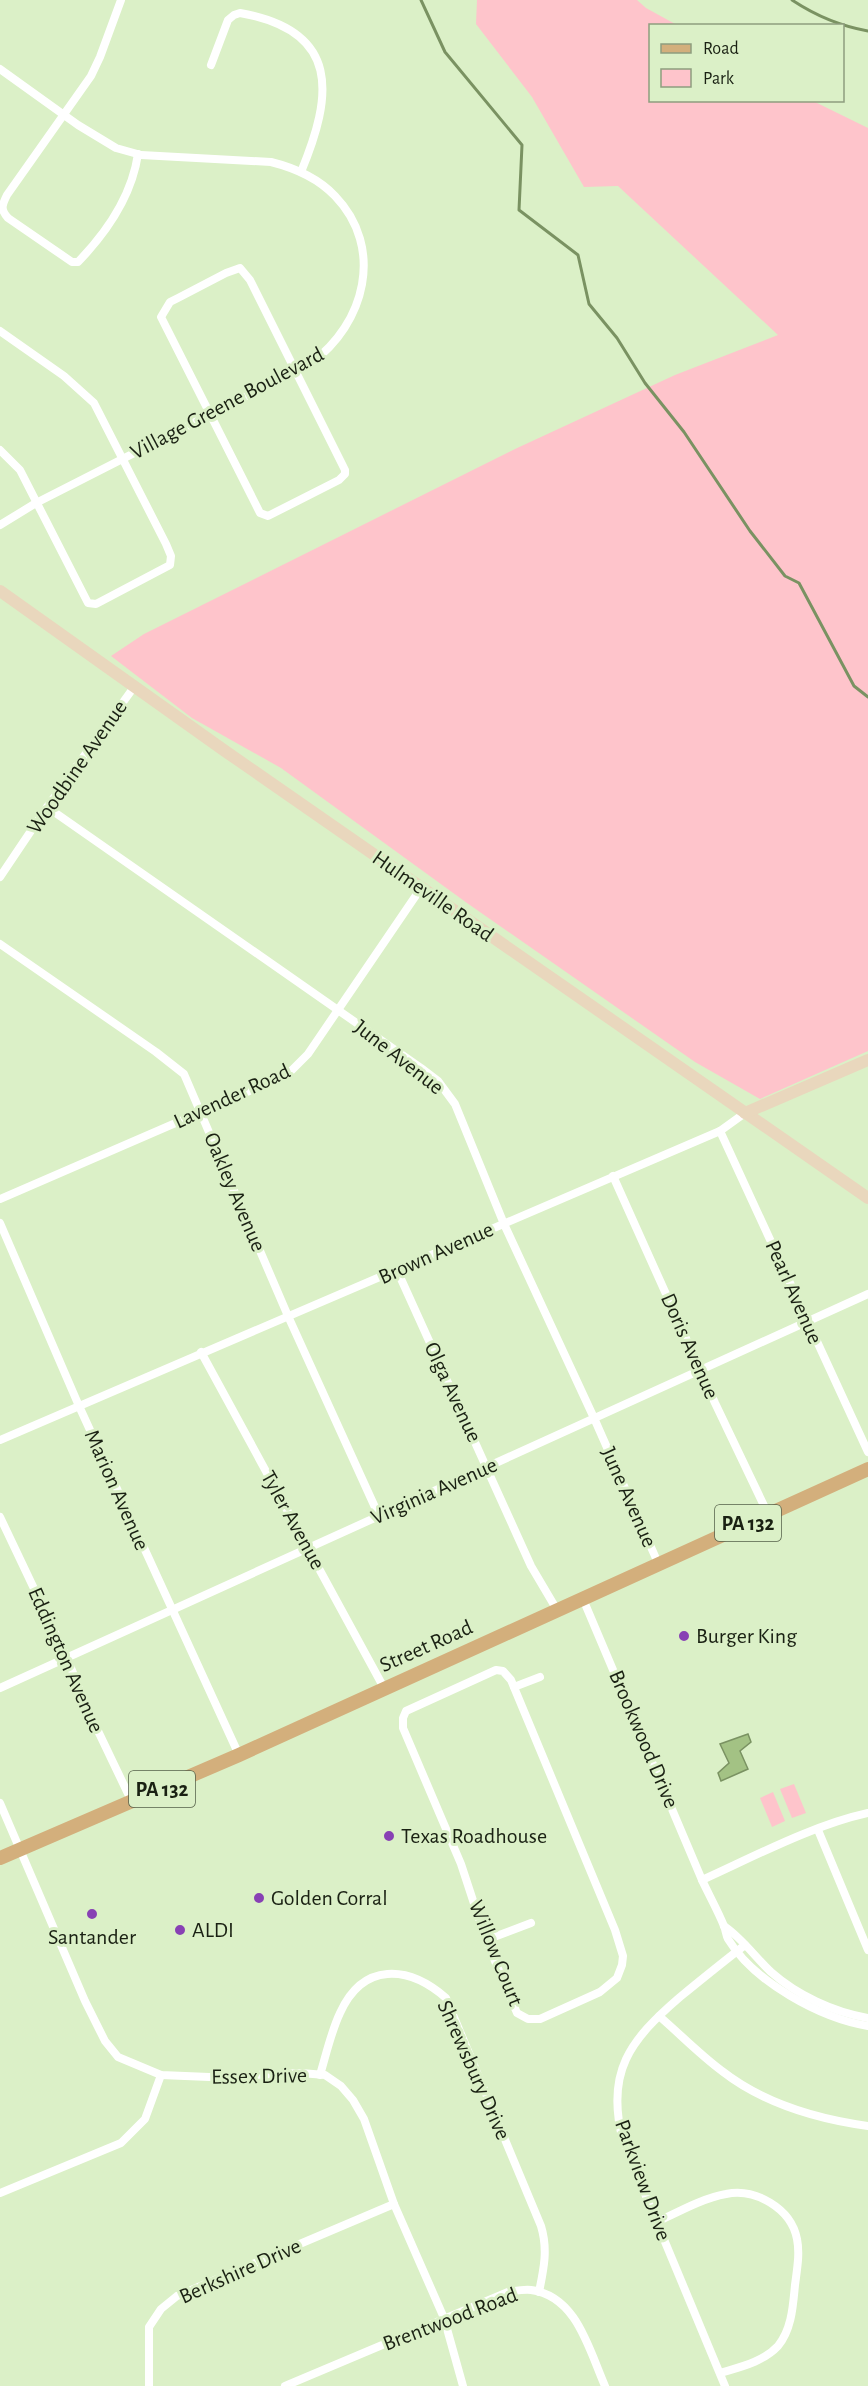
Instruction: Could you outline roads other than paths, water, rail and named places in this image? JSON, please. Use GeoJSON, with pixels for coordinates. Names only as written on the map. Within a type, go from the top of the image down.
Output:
{"type":"FeatureCollection","features":[{"type":"Feature","properties":{"kind":"main road","name":"Hulmeville Road"},"geometry":{"type":"LineString","coordinates":[[0,591],[421,888],[868,1198]]}},
{"type":"Feature","properties":{"kind":"main road","name":"Brown Avenue"},"geometry":{"type":"LineString","coordinates":[[746,1113],[868,1060]]}},
{"type":"Feature","properties":{"kind":"main road","name":"Street Road"},"geometry":{"type":"LineString","coordinates":[[0,1858],[239,1755],[868,1469]]}},
{"type":"Feature","properties":{"kind":"street"},"geometry":{"type":"LineString","coordinates":[[121,0],[100,57],[86,83],[8,195],[1,209],[8,218],[72,262],[78,262],[121,203],[134,175],[138,154]]}},
{"type":"Feature","properties":{"kind":"street"},"geometry":{"type":"LineString","coordinates":[[211,65],[228,20],[240,13],[290,30],[309,46],[320,66],[324,92],[318,128],[301,172]]}},
{"type":"Feature","properties":{"kind":"street","name":"Village Greene Boulevard"},"geometry":{"type":"LineString","coordinates":[[0,69],[108,144],[138,154],[271,162],[314,179],[335,196],[349,216],[360,243],[363,274],[356,309],[341,336],[326,352],[296,371],[0,523]]}},
{"type":"Feature","properties":{"kind":"street"},"geometry":{"type":"LineString","coordinates":[[240,268],[245,272],[296,371],[342,461],[345,474],[339,480],[274,514],[264,515],[260,513],[161,317],[170,302],[240,268]]}},
{"type":"Feature","properties":{"kind":"street"},"geometry":{"type":"LineString","coordinates":[[0,331],[88,395],[94,403],[172,561],[167,568],[96,604],[88,603],[20,470],[0,450]]}},
{"type":"Feature","properties":{"kind":"street","name":"Woodbine Avenue"},"geometry":{"type":"LineString","coordinates":[[0,877],[47,807],[134,687]]}},
{"type":"Feature","properties":{"kind":"street","name":"June Avenue"},"geometry":{"type":"LineString","coordinates":[[47,807],[421,1068],[446,1090],[455,1104],[504,1224],[658,1563]]}},
{"type":"Feature","properties":{"kind":"street","name":"Lavender Road"},"geometry":{"type":"LineString","coordinates":[[0,1199],[268,1083],[292,1070],[308,1054],[339,1011],[421,888]]}},
{"type":"Feature","properties":{"kind":"street","name":"Oakley Avenue"},"geometry":{"type":"LineString","coordinates":[[0,944],[184,1074],[288,1316],[379,1516]]}},
{"type":"Feature","properties":{"kind":"street","name":"Brown Avenue"},"geometry":{"type":"LineString","coordinates":[[0,1440],[720,1131],[746,1113]]}},
{"type":"Feature","properties":{"kind":"street","name":"Pearl Avenue"},"geometry":{"type":"LineString","coordinates":[[720,1131],[868,1452]]}},
{"type":"Feature","properties":{"kind":"street","name":"Doris Avenue"},"geometry":{"type":"LineString","coordinates":[[613,1176],[768,1514]]}},
{"type":"Feature","properties":{"kind":"street","name":"Marion Avenue"},"geometry":{"type":"LineString","coordinates":[[0,1223],[79,1406],[239,1755]]}},
{"type":"Feature","properties":{"kind":"street","name":"Olga Avenue"},"geometry":{"type":"LineString","coordinates":[[397,1270],[531,1566],[557,1611]]}},
{"type":"Feature","properties":{"kind":"street","name":"Virginia Avenue"},"geometry":{"type":"LineString","coordinates":[[0,1688],[868,1294]]}},
{"type":"Feature","properties":{"kind":"street","name":"Tyler Avenue"},"geometry":{"type":"LineString","coordinates":[[201,1352],[227,1404],[384,1688]]}},
{"type":"Feature","properties":{"kind":"street","name":"Eddington Avenue"},"geometry":{"type":"LineString","coordinates":[[0,1517],[132,1802]]}},
{"type":"Feature","properties":{"kind":"street","name":"Brookwood Drive"},"geometry":{"type":"LineString","coordinates":[[583,1599],[702,1880],[724,1926],[727,1938],[737,1951],[769,1981],[804,2004],[841,2019],[868,2026]]}},
{"type":"Feature","properties":{"kind":"street","name":"Willow Court"},"geometry":{"type":"LineString","coordinates":[[496,1670],[503,1671],[514,1687],[615,1930],[623,1956],[616,1978],[600,1992],[540,2019],[528,2019],[517,2013],[486,1940],[461,1864],[403,1728],[402,1718],[406,1711],[414,1706],[496,1670]]}},
{"type":"Feature","properties":{"kind":"street"},"geometry":{"type":"LineString","coordinates":[[514,1687],[540,1677]]}},
{"type":"Feature","properties":{"kind":"street","name":"Essex Drive"},"geometry":{"type":"LineString","coordinates":[[0,1803],[85,2001],[105,2041],[118,2057],[161,2075],[209,2077],[301,2073],[325,2075],[341,2086],[353,2100],[364,2119],[394,2204],[444,2318],[463,2386]]}},
{"type":"Feature","properties":{"kind":"street"},"geometry":{"type":"LineString","coordinates":[[702,1880],[850,1817],[868,1813]]}},
{"type":"Feature","properties":{"kind":"street"},"geometry":{"type":"LineString","coordinates":[[818,1830],[868,1950]]}},
{"type":"Feature","properties":{"kind":"street"},"geometry":{"type":"LineString","coordinates":[[486,1940],[531,1923]]}},
{"type":"Feature","properties":{"kind":"street","name":"Brookwood Drive"},"geometry":{"type":"LineString","coordinates":[[724,1926],[771,1972],[796,1990],[835,2009],[868,2018]]}},
{"type":"Feature","properties":{"kind":"street","name":"Parkview Drive"},"geometry":{"type":"LineString","coordinates":[[725,2386],[623,2141],[617,2108],[619,2079],[626,2060],[647,2027],[745,1945]]}},
{"type":"Feature","properties":{"kind":"street","name":"Shrewsbury Drive"},"geometry":{"type":"LineString","coordinates":[[320,2075],[339,2013],[352,1993],[366,1981],[377,1975],[392,1972],[416,1978],[432,1986],[446,1998],[541,2226],[546,2242],[546,2257],[539,2292]]}},
{"type":"Feature","properties":{"kind":"street"},"geometry":{"type":"LineString","coordinates":[[659,2016],[723,2072],[765,2096],[825,2118],[868,2126]]}},
{"type":"Feature","properties":{"kind":"street"},"geometry":{"type":"LineString","coordinates":[[0,2193],[121,2142],[145,2119],[161,2075]]}},
{"type":"Feature","properties":{"kind":"street"},"geometry":{"type":"LineString","coordinates":[[657,2222],[726,2194],[744,2194],[763,2199],[774,2205],[794,2229],[798,2248],[798,2265],[787,2331],[771,2352],[746,2366],[720,2373]]}},
{"type":"Feature","properties":{"kind":"street","name":"Berkshire Drive"},"geometry":{"type":"LineString","coordinates":[[149,2386],[149,2327],[161,2309],[177,2296],[394,2204]]}},
{"type":"Feature","properties":{"kind":"street","name":"Brentwood Road"},"geometry":{"type":"LineString","coordinates":[[285,2386],[508,2292],[530,2289],[552,2296],[564,2305],[579,2324],[604,2386]]}},
{"type":"Feature","properties":{"kind":"waterway"},"geometry":{"type":"LineString","coordinates":[[421,0],[445,52],[522,145],[519,210],[578,255],[589,304],[617,338],[645,383],[684,432],[750,531],[785,576],[799,583],[854,686],[868,697]]}},
{"type":"Feature","properties":{"kind":"waterway"},"geometry":{"type":"LineString","coordinates":[[792,0],[828,20],[841,24]]}},
{"type":"Feature","properties":{"kind":"waterway"},"geometry":{"type":"LineString","coordinates":[[844,25],[868,31]]}},
{"type":"Feature","properties":{"kind":"place","name":"Burger King"},"geometry":{"type":"Point","coordinates":[684,1636]}},
{"type":"Feature","properties":{"kind":"place","name":"Texas Roadhouse"},"geometry":{"type":"Point","coordinates":[389,1836]}},
{"type":"Feature","properties":{"kind":"place","name":"Golden Corral"},"geometry":{"type":"Point","coordinates":[259,1898]}},
{"type":"Feature","properties":{"kind":"place","name":"Santander"},"geometry":{"type":"Point","coordinates":[92,1914]}},
{"type":"Feature","properties":{"kind":"place","name":"ALDI"},"geometry":{"type":"Point","coordinates":[180,1930]}}]}
